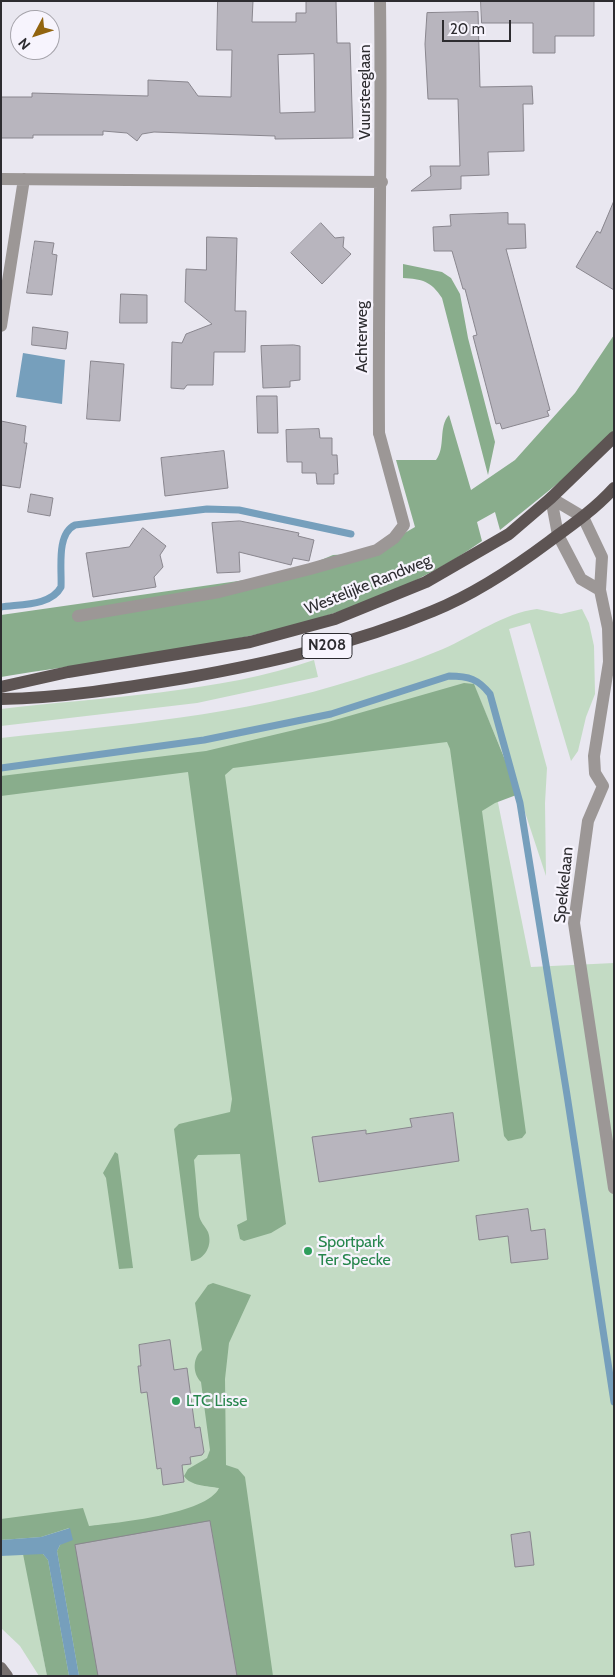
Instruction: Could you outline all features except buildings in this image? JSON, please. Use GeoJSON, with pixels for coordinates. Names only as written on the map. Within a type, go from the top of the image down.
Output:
{"type":"FeatureCollection","features":[{"type":"Feature","properties":{"kind":"main road","name":"Westelijke Randweg"},"geometry":{"type":"LineString","coordinates":[[1,687],[68,672],[250,642],[335,619],[426,582],[509,534],[551,498],[614,437]]}},
{"type":"Feature","properties":{"kind":"main road","name":"N208"},"geometry":{"type":"LineString","coordinates":[[1,699],[68,695],[165,681],[261,664],[369,635],[434,611],[476,590],[558,535],[583,516],[614,488]]}},
{"type":"Feature","properties":{"kind":"street","name":"Vuursteeglaan"},"geometry":{"type":"LineString","coordinates":[[380,1],[382,182]]}},
{"type":"Feature","properties":{"kind":"street"},"geometry":{"type":"LineString","coordinates":[[1,179],[382,182]]}},
{"type":"Feature","properties":{"kind":"street"},"geometry":{"type":"LineString","coordinates":[[1,326],[24,179]]}},
{"type":"Feature","properties":{"kind":"street","name":"Achterweg"},"geometry":{"type":"LineString","coordinates":[[78,616],[219,592],[310,570],[376,550],[394,538],[404,525],[379,433],[378,280],[382,182]]}},
{"type":"Feature","properties":{"kind":"street"},"geometry":{"type":"LineString","coordinates":[[551,498],[583,516]]}},
{"type":"Feature","properties":{"kind":"street"},"geometry":{"type":"LineString","coordinates":[[551,498],[558,535],[581,579],[600,590]]}},
{"type":"Feature","properties":{"kind":"street","name":"Spekkelaan"},"geometry":{"type":"LineString","coordinates":[[583,516],[602,557],[600,590],[608,628],[609,662],[594,756],[595,773],[609,789],[588,821],[574,924],[614,1188]]}},
{"type":"Feature","properties":{"kind":"street"},"geometry":{"type":"LineString","coordinates":[[1,1668],[6,1676]]}},
{"type":"Feature","properties":{"kind":"green space"},"geometry":{"type":"Polygon","coordinates":[[[403,264],[442,272],[451,278],[460,294],[468,338],[495,442],[488,475],[442,298],[430,284],[416,279],[403,278],[403,264]]]}},
{"type":"Feature","properties":{"kind":"green space"},"geometry":{"type":"Polygon","coordinates":[[[614,335],[614,432],[567,476],[500,530],[495,512],[477,522],[482,541],[428,574],[371,600],[312,620],[251,636],[189,648],[1,677],[1,615],[259,578],[292,572],[333,555],[369,553],[375,550],[415,527],[396,460],[436,460],[441,449],[444,425],[449,415],[471,490],[515,460],[575,393],[614,335]]]}},
{"type":"Feature","properties":{"kind":"green space","name":"Sportpark Ter Specke"},"geometry":{"type":"Polygon","coordinates":[[[537,609],[561,614],[582,609],[589,623],[594,646],[595,694],[586,717],[578,751],[571,761],[530,623],[509,629],[547,768],[545,803],[546,876],[516,785],[475,688],[531,967],[614,963],[614,1676],[50,1676],[27,1570],[47,1676],[39,1676],[20,1646],[1,1628],[1,1556],[24,1553],[1,1537],[1,738],[180,718],[314,692],[422,657],[454,644],[501,620],[525,611],[537,609]]]}},
{"type":"Feature","properties":{"kind":"green space"},"geometry":{"type":"Polygon","coordinates":[[[314,660],[318,677],[197,703],[1,726],[1,709],[200,687],[278,671],[314,660]]]}},
{"type":"Feature","properties":{"kind":"green space"},"geometry":{"type":"Polygon","coordinates":[[[464,683],[474,684],[519,794],[495,803],[482,811],[526,1133],[522,1138],[508,1141],[504,1136],[450,749],[447,742],[233,768],[225,775],[286,1224],[271,1233],[244,1241],[240,1239],[237,1225],[247,1220],[240,1154],[198,1155],[194,1160],[199,1215],[201,1222],[208,1232],[209,1247],[204,1255],[191,1261],[174,1129],[179,1124],[230,1112],[232,1099],[188,772],[1,796],[1,776],[206,751],[328,722],[464,683]]]}},
{"type":"Feature","properties":{"kind":"green space"},"geometry":{"type":"Polygon","coordinates":[[[115,1152],[118,1154],[133,1268],[119,1269],[106,1178],[103,1173],[115,1152]]]}},
{"type":"Feature","properties":{"kind":"green space"},"geometry":{"type":"Polygon","coordinates":[[[213,1283],[251,1295],[229,1343],[225,1379],[226,1465],[238,1469],[245,1477],[273,1676],[236,1676],[215,1551],[171,1556],[124,1676],[79,1676],[57,1551],[69,1528],[41,1537],[1,1540],[1,1519],[83,1508],[89,1526],[160,1516],[180,1511],[211,1497],[219,1488],[195,1484],[184,1476],[188,1469],[207,1458],[210,1450],[201,1382],[195,1370],[195,1361],[202,1350],[195,1303],[208,1285],[213,1283]]]}},
{"type":"Feature","properties":{"kind":"green space"},"geometry":{"type":"Polygon","coordinates":[[[23,1554],[43,1554],[48,1560],[69,1676],[47,1676],[23,1554]]]}},
{"type":"Feature","properties":{"kind":"water"},"geometry":{"type":"Polygon","coordinates":[[[23,353],[65,360],[62,404],[16,397],[23,353]]]}},
{"type":"Feature","properties":{"kind":"water"},"geometry":{"type":"Polygon","coordinates":[[[70,1528],[73,1540],[60,1545],[57,1551],[79,1676],[69,1676],[48,1560],[43,1554],[1,1556],[1,1540],[41,1537],[70,1528]]]}},
{"type":"Feature","properties":{"kind":"waterway"},"geometry":{"type":"LineString","coordinates":[[1,607],[43,601],[56,593],[61,587],[62,544],[69,530],[75,525],[207,509],[239,510],[351,534]]}},
{"type":"Feature","properties":{"kind":"waterway"},"geometry":{"type":"LineString","coordinates":[[1,768],[204,740],[331,714],[449,676],[472,679],[486,689],[490,694],[520,803],[614,1402]]}},
{"type":"Feature","properties":{"kind":"place","name":"Sportpark Ter Specke"},"geometry":{"type":"Point","coordinates":[308,1251]}},
{"type":"Feature","properties":{"kind":"place","name":"LTC Lisse"},"geometry":{"type":"Point","coordinates":[176,1401]}}]}
